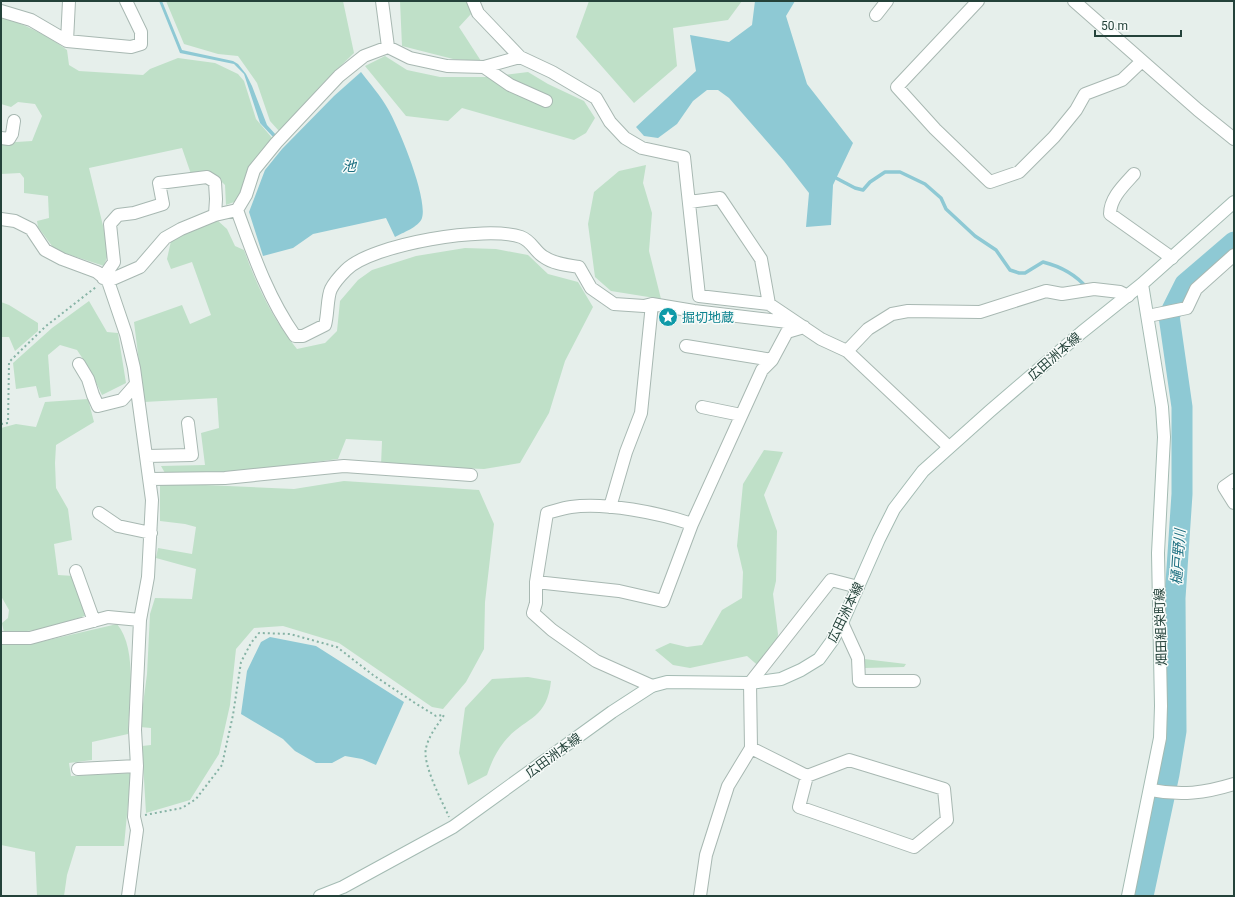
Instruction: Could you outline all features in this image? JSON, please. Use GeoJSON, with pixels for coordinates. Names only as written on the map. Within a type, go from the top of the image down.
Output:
{"type":"FeatureCollection","features":[{"type":"Feature","properties":{"kind":"street"},"geometry":{"type":"LineString","coordinates":[[67,41],[69,1]]}},
{"type":"Feature","properties":{"kind":"street"},"geometry":{"type":"LineString","coordinates":[[1,11],[31,20],[67,41],[131,47],[141,44],[141,32],[126,1]]}},
{"type":"Feature","properties":{"kind":"street"},"geometry":{"type":"LineString","coordinates":[[382,1],[388,47]]}},
{"type":"Feature","properties":{"kind":"street"},"geometry":{"type":"LineString","coordinates":[[473,1],[478,14],[520,57],[552,72],[596,98],[610,122],[625,138],[642,148],[684,157],[699,296],[769,304],[821,339],[848,351],[949,448]]}},
{"type":"Feature","properties":{"kind":"street"},"geometry":{"type":"LineString","coordinates":[[876,15],[887,1]]}},
{"type":"Feature","properties":{"kind":"street"},"geometry":{"type":"LineString","coordinates":[[978,1],[897,87],[936,129],[990,182],[1020,172],[1054,137],[1076,110],[1085,94],[1122,80],[1142,61]]}},
{"type":"Feature","properties":{"kind":"street"},"geometry":{"type":"LineString","coordinates":[[1074,1],[1234,139]]}},
{"type":"Feature","properties":{"kind":"street"},"geometry":{"type":"LineString","coordinates":[[103,281],[140,267],[165,238],[181,229],[215,215],[237,210],[246,195],[254,170],[276,143],[339,76],[364,56],[388,47],[410,58],[447,66],[484,68],[520,57]]}},
{"type":"Feature","properties":{"kind":"street"},"geometry":{"type":"LineString","coordinates":[[484,68],[510,85],[546,101]]}},
{"type":"Feature","properties":{"kind":"street"},"geometry":{"type":"LineString","coordinates":[[1,138],[9,139],[12,134],[14,121]]}},
{"type":"Feature","properties":{"kind":"street"},"geometry":{"type":"LineString","coordinates":[[1134,174],[1120,190],[1110,206],[1110,214],[1172,258]]}},
{"type":"Feature","properties":{"kind":"street"},"geometry":{"type":"LineString","coordinates":[[103,281],[114,262],[110,224],[118,215],[134,213],[163,204],[159,183],[185,178],[207,177],[215,182],[215,215]]}},
{"type":"Feature","properties":{"kind":"street"},"geometry":{"type":"LineString","coordinates":[[689,202],[720,198],[762,259],[769,304]]}},
{"type":"Feature","properties":{"kind":"street","name":"広田洲本線"},"geometry":{"type":"LineString","coordinates":[[320,896],[343,887],[453,827],[612,712],[652,686],[667,682],[750,683],[781,679],[801,670],[819,659],[832,641],[842,623],[894,509],[924,471],[1082,332],[1128,296],[1172,258],[1234,202]]}},
{"type":"Feature","properties":{"kind":"street"},"geometry":{"type":"LineString","coordinates":[[237,210],[255,263],[287,325],[295,336],[303,336],[325,325],[330,290],[347,269],[373,253],[426,240],[472,234],[494,233],[522,237],[533,245],[543,257],[556,263],[579,267],[591,288],[614,304],[644,306],[652,304],[694,311],[788,322],[804,327]]}},
{"type":"Feature","properties":{"kind":"street"},"geometry":{"type":"LineString","coordinates":[[1,218],[15,221],[31,229],[45,250],[62,259],[97,272],[103,281],[126,334],[136,384],[152,500],[148,577],[140,620],[135,730],[136,766],[134,817],[137,830],[128,896]]}},
{"type":"Feature","properties":{"kind":"street"},"geometry":{"type":"LineString","coordinates":[[1151,315],[1187,308],[1196,289],[1234,255]]}},
{"type":"Feature","properties":{"kind":"street","name":"畑田組栄町線"},"geometry":{"type":"LineString","coordinates":[[1128,896],[1151,790],[1160,738],[1161,662],[1158,553],[1164,437],[1159,378],[1151,315],[1142,284]]}},
{"type":"Feature","properties":{"kind":"street"},"geometry":{"type":"LineString","coordinates":[[848,351],[868,329],[892,314],[908,311],[980,312],[1046,291],[1062,294],[1094,289],[1120,292],[1128,296]]}},
{"type":"Feature","properties":{"kind":"street"},"geometry":{"type":"LineString","coordinates":[[610,507],[626,452],[641,414],[652,304]]}},
{"type":"Feature","properties":{"kind":"street"},"geometry":{"type":"LineString","coordinates":[[536,582],[620,591],[663,601],[692,524],[762,370],[772,360],[787,332],[804,327]]}},
{"type":"Feature","properties":{"kind":"street"},"geometry":{"type":"LineString","coordinates":[[686,346],[772,360]]}},
{"type":"Feature","properties":{"kind":"street"},"geometry":{"type":"LineString","coordinates":[[79,364],[88,379],[98,406],[122,400],[136,384]]}},
{"type":"Feature","properties":{"kind":"street"},"geometry":{"type":"LineString","coordinates":[[702,407],[741,415]]}},
{"type":"Feature","properties":{"kind":"street"},"geometry":{"type":"LineString","coordinates":[[147,456],[192,455],[188,423]]}},
{"type":"Feature","properties":{"kind":"street"},"geometry":{"type":"LineString","coordinates":[[150,479],[225,478],[344,466],[471,475]]}},
{"type":"Feature","properties":{"kind":"street"},"geometry":{"type":"LineString","coordinates":[[1234,480],[1224,487],[1234,503]]}},
{"type":"Feature","properties":{"kind":"street"},"geometry":{"type":"LineString","coordinates":[[652,686],[596,661],[552,630],[533,613],[536,603],[536,582],[547,513],[571,507],[610,507],[672,517],[692,524]]}},
{"type":"Feature","properties":{"kind":"street"},"geometry":{"type":"LineString","coordinates":[[99,513],[118,526],[151,533]]}},
{"type":"Feature","properties":{"kind":"street"},"geometry":{"type":"LineString","coordinates":[[76,571],[94,620]]}},
{"type":"Feature","properties":{"kind":"street"},"geometry":{"type":"LineString","coordinates":[[700,896],[706,855],[728,786],[752,748],[750,683],[831,580],[858,587]]}},
{"type":"Feature","properties":{"kind":"street"},"geometry":{"type":"LineString","coordinates":[[1,638],[30,638],[77,627],[94,620],[108,617],[122,617],[140,620]]}},
{"type":"Feature","properties":{"kind":"street"},"geometry":{"type":"LineString","coordinates":[[842,623],[858,658],[859,681],[914,681]]}},
{"type":"Feature","properties":{"kind":"street"},"geometry":{"type":"LineString","coordinates":[[752,748],[806,776],[849,760],[944,789],[947,820],[914,847],[799,807],[806,776]]}},
{"type":"Feature","properties":{"kind":"street"},"geometry":{"type":"LineString","coordinates":[[78,769],[136,766]]}},
{"type":"Feature","properties":{"kind":"street"},"geometry":{"type":"LineString","coordinates":[[1151,790],[1172,794],[1209,792],[1234,784]]}},
{"type":"Feature","properties":{"kind":"path"},"geometry":{"type":"LineString","coordinates":[[1,424],[8,423],[9,362],[46,326],[103,281]]}},
{"type":"Feature","properties":{"kind":"path"},"geometry":{"type":"LineString","coordinates":[[134,817],[164,813],[182,808],[196,799],[222,765],[234,715],[241,662],[251,643],[259,633],[290,634],[337,647],[373,675],[415,703],[436,716],[444,715],[430,735],[425,749],[429,772],[453,827]]}},
{"type":"Feature","properties":{"kind":"green space"},"geometry":{"type":"Polygon","coordinates":[[[166,1],[343,1],[354,53],[325,81],[279,131],[270,121],[257,83],[238,56],[218,54],[184,44],[166,1]]]}},
{"type":"Feature","properties":{"kind":"green space"},"geometry":{"type":"Polygon","coordinates":[[[400,1],[468,1],[471,14],[459,27],[481,61],[453,59],[402,46],[400,1]]]}},
{"type":"Feature","properties":{"kind":"green space"},"geometry":{"type":"Polygon","coordinates":[[[589,1],[742,1],[728,20],[673,28],[677,66],[634,103],[576,37],[589,1]]]}},
{"type":"Feature","properties":{"kind":"green space"},"geometry":{"type":"Polygon","coordinates":[[[1,17],[35,30],[67,50],[69,65],[79,71],[143,75],[150,69],[178,58],[215,63],[238,74],[244,81],[256,119],[273,139],[237,201],[226,205],[225,185],[214,174],[191,174],[182,148],[89,168],[105,234],[108,254],[104,266],[55,250],[38,227],[37,221],[49,218],[48,196],[24,193],[24,178],[20,173],[1,174],[1,143],[32,141],[42,116],[35,104],[18,102],[11,107],[1,104],[1,17]]]}},
{"type":"Feature","properties":{"kind":"green space"},"geometry":{"type":"Polygon","coordinates":[[[385,56],[407,70],[440,77],[489,77],[528,72],[548,84],[584,101],[595,118],[586,133],[574,140],[462,108],[448,121],[406,116],[365,66],[385,56]]]}},
{"type":"Feature","properties":{"kind":"green space"},"geometry":{"type":"Polygon","coordinates":[[[646,165],[643,183],[652,213],[649,251],[661,299],[611,291],[595,277],[588,224],[594,192],[619,171],[646,165]]]}},
{"type":"Feature","properties":{"kind":"green space"},"geometry":{"type":"Polygon","coordinates":[[[217,220],[227,229],[235,246],[244,250],[254,277],[266,302],[280,326],[297,349],[325,343],[337,331],[340,301],[358,280],[372,270],[416,256],[465,248],[496,249],[528,255],[548,274],[578,282],[593,307],[565,361],[549,413],[520,463],[484,469],[381,465],[382,441],[346,439],[338,459],[221,474],[165,473],[161,466],[205,465],[201,433],[219,428],[217,398],[144,402],[134,322],[182,305],[190,324],[211,315],[192,262],[171,269],[167,259],[171,241],[199,226],[217,220]]]}},
{"type":"Feature","properties":{"kind":"green space"},"geometry":{"type":"Polygon","coordinates":[[[89,301],[107,332],[118,333],[126,383],[102,395],[89,368],[77,350],[60,345],[48,355],[51,396],[39,398],[36,386],[16,389],[13,363],[52,328],[89,301]]]}},
{"type":"Feature","properties":{"kind":"green space"},"geometry":{"type":"Polygon","coordinates":[[[1,302],[9,305],[38,323],[38,331],[15,351],[9,337],[1,337],[1,302]]]}},
{"type":"Feature","properties":{"kind":"green space"},"geometry":{"type":"Polygon","coordinates":[[[88,399],[94,422],[56,445],[55,463],[56,488],[68,509],[72,540],[54,544],[58,575],[74,576],[85,616],[38,630],[4,633],[2,623],[8,618],[9,610],[1,596],[1,428],[16,424],[36,427],[45,402],[88,399]]]}},
{"type":"Feature","properties":{"kind":"green space"},"geometry":{"type":"Polygon","coordinates":[[[764,450],[783,452],[764,495],[777,531],[776,581],[773,594],[778,634],[775,658],[762,669],[747,656],[690,668],[673,665],[655,650],[670,643],[687,647],[702,645],[722,610],[742,598],[743,572],[737,546],[743,484],[764,450]]]}},
{"type":"Feature","properties":{"kind":"green space"},"geometry":{"type":"Polygon","coordinates":[[[344,481],[479,490],[494,524],[485,602],[484,649],[466,682],[443,709],[432,707],[339,643],[283,626],[254,628],[236,649],[230,705],[219,754],[190,800],[146,813],[142,746],[151,745],[151,728],[140,727],[147,674],[150,614],[155,598],[192,599],[196,569],[156,558],[158,548],[192,554],[196,527],[160,521],[160,483],[294,489],[344,481]]]}},
{"type":"Feature","properties":{"kind":"green space"},"geometry":{"type":"Polygon","coordinates":[[[117,624],[124,635],[130,661],[131,676],[128,734],[92,742],[92,760],[69,763],[71,776],[131,773],[124,846],[76,846],[67,875],[64,896],[37,896],[35,852],[1,845],[1,643],[40,642],[117,624]]]}},
{"type":"Feature","properties":{"kind":"green space"},"geometry":{"type":"Polygon","coordinates":[[[864,659],[906,664],[904,667],[864,668],[864,659]]]}},
{"type":"Feature","properties":{"kind":"green space"},"geometry":{"type":"Polygon","coordinates":[[[528,677],[551,681],[549,694],[545,704],[534,717],[504,742],[494,758],[487,775],[468,785],[459,753],[465,708],[492,679],[528,677]]]}},
{"type":"Feature","properties":{"kind":"water"},"geometry":{"type":"Polygon","coordinates":[[[159,1],[162,1],[182,50],[233,61],[238,64],[246,74],[252,86],[267,125],[277,136],[274,138],[260,123],[244,74],[234,64],[180,53],[159,1]]]}},
{"type":"Feature","properties":{"kind":"water"},"geometry":{"type":"Polygon","coordinates":[[[755,1],[795,1],[786,16],[807,84],[853,143],[833,185],[831,225],[806,227],[809,193],[784,161],[729,98],[718,90],[707,90],[693,101],[677,124],[658,138],[644,136],[636,127],[696,71],[690,35],[729,42],[752,25],[755,1]]]}},
{"type":"Feature","properties":{"kind":"water","name":"池"},"geometry":{"type":"Polygon","coordinates":[[[361,72],[385,104],[399,131],[421,195],[423,208],[422,218],[414,227],[395,237],[386,218],[313,234],[293,248],[263,256],[249,212],[265,170],[282,149],[334,96],[361,72]]]}},
{"type":"Feature","properties":{"kind":"water"},"geometry":{"type":"Polygon","coordinates":[[[270,637],[316,646],[404,702],[376,765],[362,759],[345,756],[332,763],[316,763],[295,751],[283,739],[241,714],[247,671],[261,642],[270,637]]]}},
{"type":"Feature","properties":{"kind":"waterway"},"geometry":{"type":"LineString","coordinates":[[836,178],[855,188],[863,190],[870,182],[885,172],[900,172],[925,184],[941,198],[946,209],[975,236],[996,250],[1010,270],[1025,273],[1043,262],[1067,272],[1078,279],[1087,288]]}},
{"type":"Feature","properties":{"kind":"waterway","name":"樋戸野川"},"geometry":{"type":"LineString","coordinates":[[1143,896],[1169,774],[1176,731],[1175,598],[1182,494],[1182,407],[1169,316],[1185,284],[1234,242]]}},
{"type":"Feature","properties":{"kind":"place","name":"掘切地蔵"},"geometry":{"type":"Point","coordinates":[668,317]}}]}
